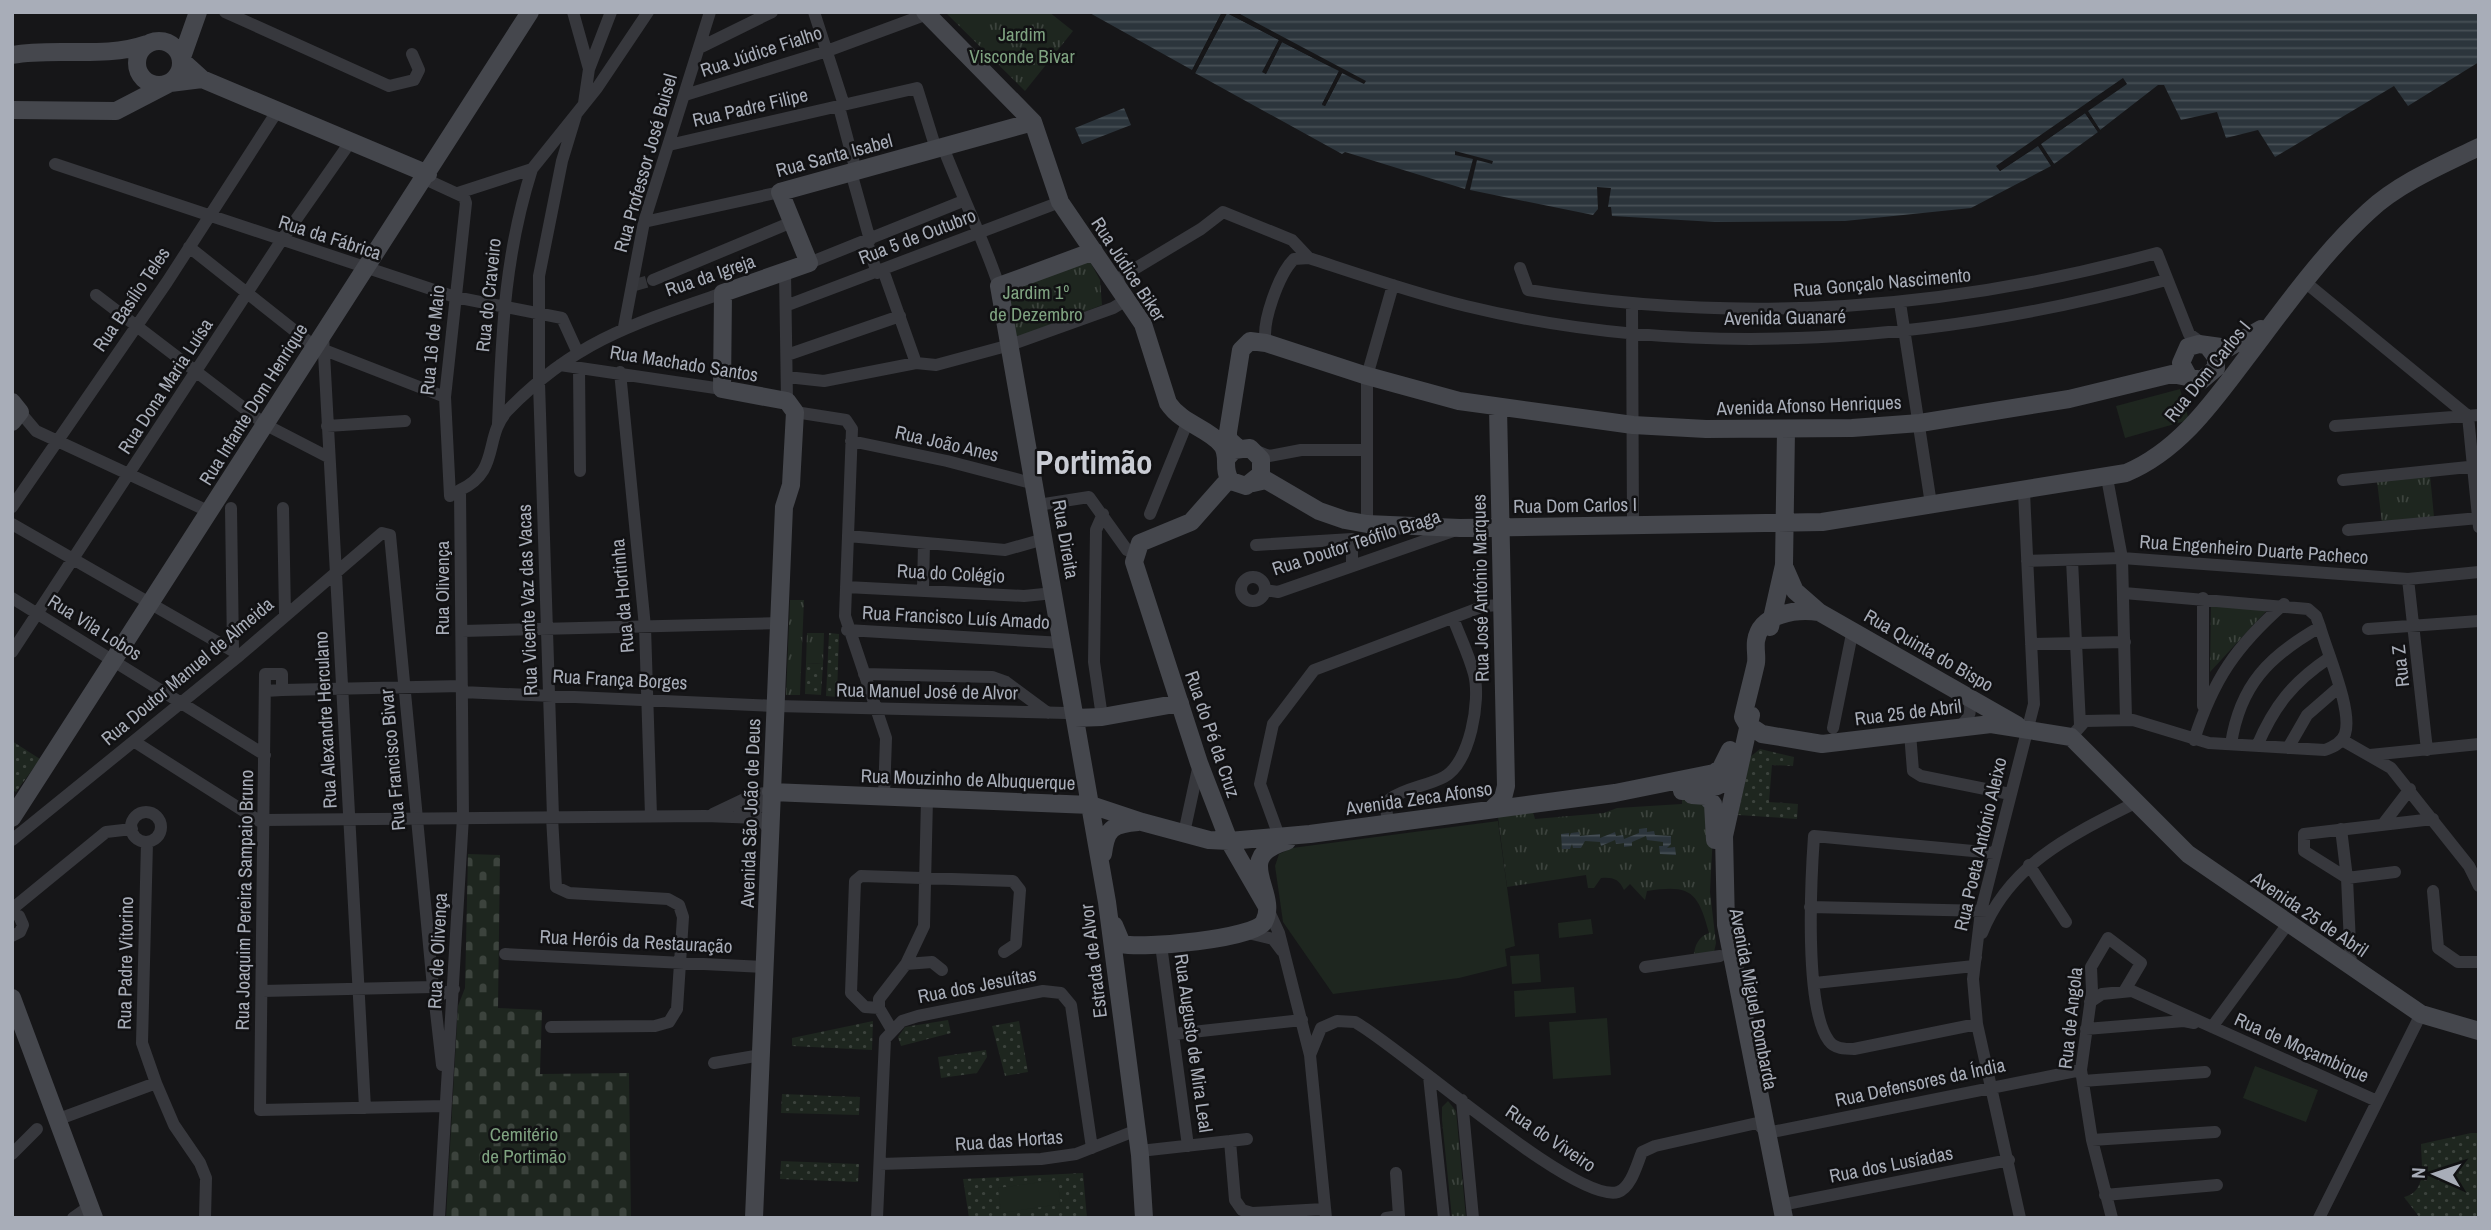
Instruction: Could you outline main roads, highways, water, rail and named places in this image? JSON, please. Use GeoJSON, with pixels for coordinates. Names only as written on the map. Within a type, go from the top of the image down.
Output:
{"type":"FeatureCollection","features":[{"type":"Feature","properties":{"kind":"tunnel"},"geometry":{"type":"LineString","coordinates":[[635,285],[653,280]]}},
{"type":"Feature","properties":{"kind":"district","name":"Portimão"},"geometry":{"type":"Point","coordinates":[1094,462]}},
{"type":"Feature","properties":{"kind":"park label","name":"Jardim Visconde Bivar"},"geometry":{"type":"Point","coordinates":[1022,45]}},
{"type":"Feature","properties":{"kind":"park label","name":"Jardim 1º de Dezembro"},"geometry":{"type":"Point","coordinates":[1036,303]}},
{"type":"Feature","properties":{"kind":"park label","name":"Cemitério de Portimão"},"geometry":{"type":"Point","coordinates":[524,1145]}}]}
